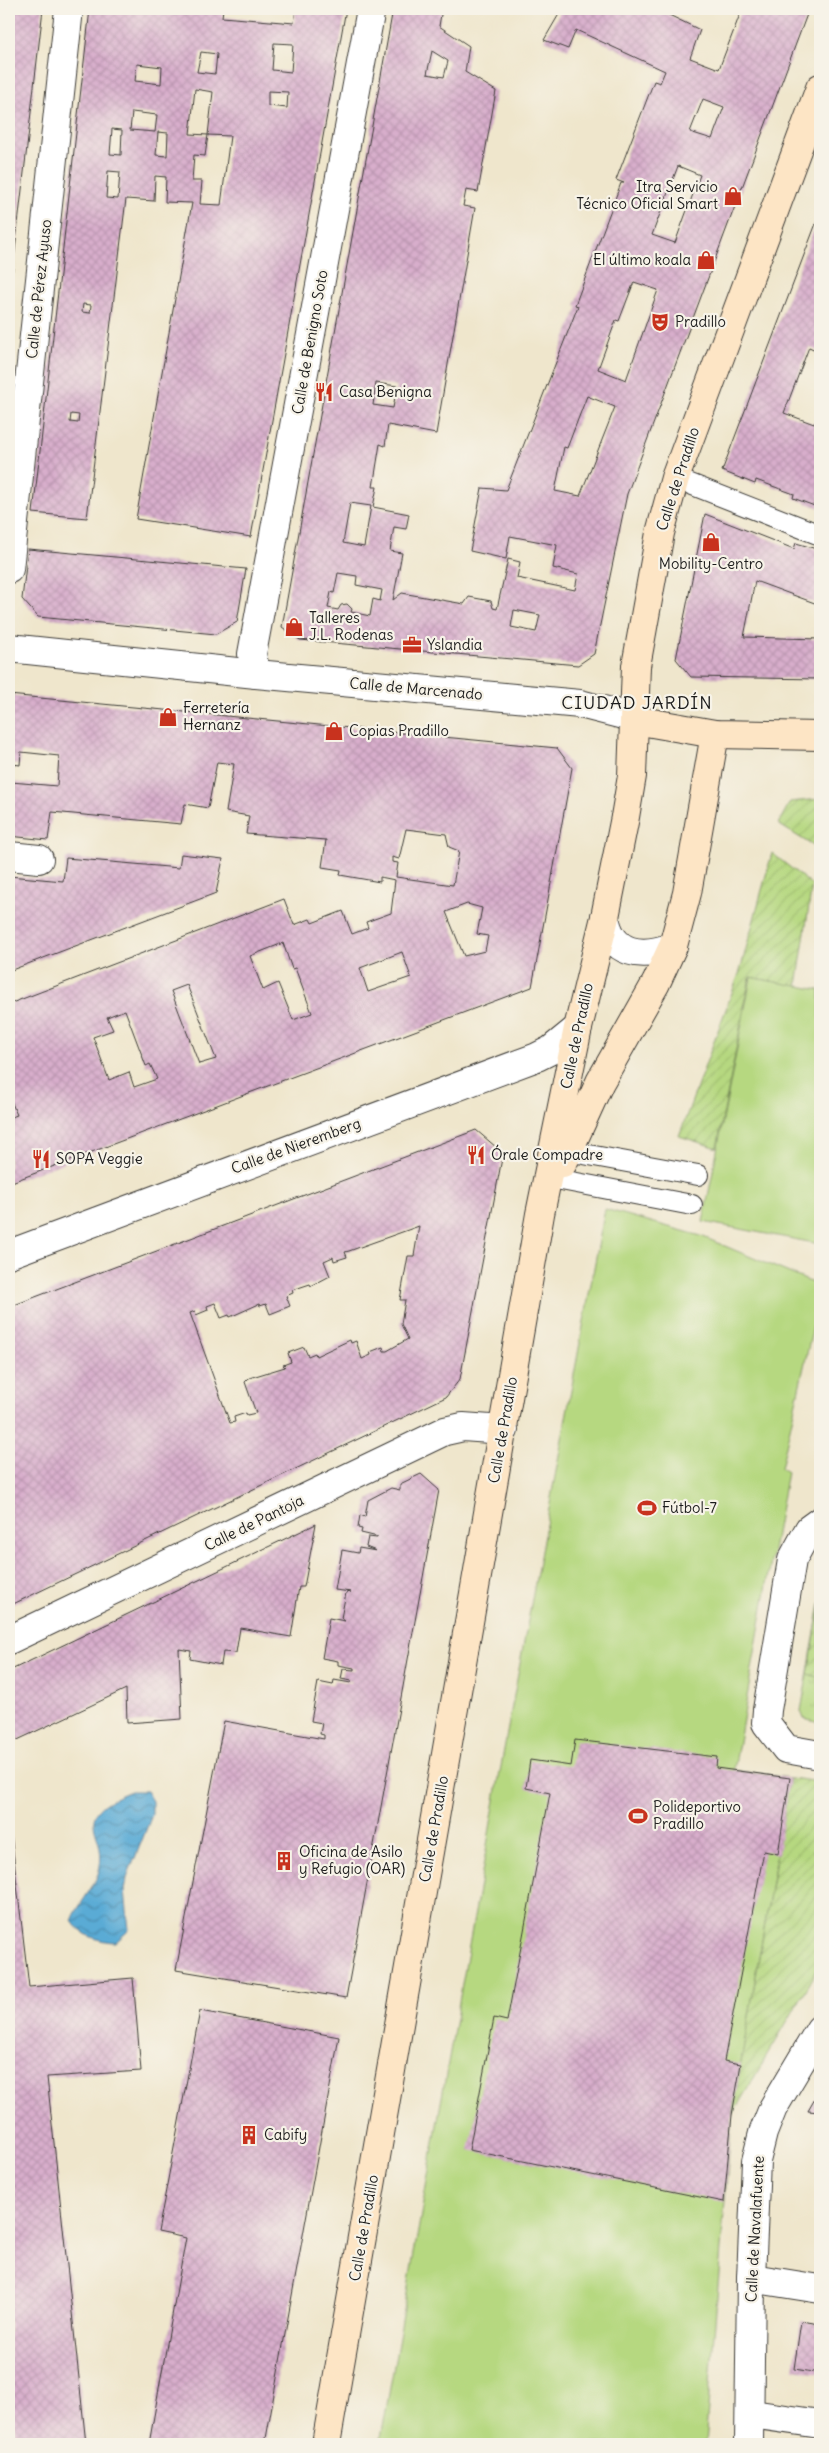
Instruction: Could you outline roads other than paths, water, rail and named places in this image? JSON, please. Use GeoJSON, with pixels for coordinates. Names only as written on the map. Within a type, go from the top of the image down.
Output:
{"type":"FeatureCollection","features":[{"type":"Feature","properties":{"kind":"street","name":"Calle de Pérez Ayuso"},"geometry":{"type":"LineString","coordinates":[[9,569],[69,9]]}},
{"type":"Feature","properties":{"kind":"street","name":"Calle de Benigno Soto"},"geometry":{"type":"LineString","coordinates":[[256,674],[252,654],[371,9]]}},
{"type":"Feature","properties":{"kind":"street","name":"Calle de Pradillo"},"geometry":{"type":"LineString","coordinates":[[326,2444],[504,1430],[540,1214],[578,1028],[605,917],[632,776],[637,657],[660,533],[675,478],[820,88]]}},
{"type":"Feature","properties":{"kind":"street","name":"Calle de Marcenado"},"geometry":{"type":"LineString","coordinates":[[9,648],[256,674],[580,704],[624,715],[635,720],[714,734],[820,736]]}},
{"type":"Feature","properties":{"kind":"street","name":"Calle de Pradillo"},"geometry":{"type":"LineString","coordinates":[[540,1214],[600,1082],[652,990],[673,946],[686,893],[714,734]]}},
{"type":"Feature","properties":{"kind":"street"},"geometry":{"type":"LineString","coordinates":[[9,856],[39,859]]}},
{"type":"Feature","properties":{"kind":"street"},"geometry":{"type":"LineString","coordinates":[[605,917],[611,937],[629,951],[650,953],[673,946]]}},
{"type":"Feature","properties":{"kind":"street","name":"Calle de Nieremberg"},"geometry":{"type":"LineString","coordinates":[[9,1254],[537,1057],[551,1050],[578,1028]]}},
{"type":"Feature","properties":{"kind":"street","name":"Calle de Pantoja"},"geometry":{"type":"LineString","coordinates":[[9,1640],[444,1431],[463,1428],[504,1430]]}},
{"type":"Feature","properties":{"kind":"street"},"geometry":{"type":"LineString","coordinates":[[820,1521],[808,1529],[792,1560],[766,1710],[766,1723],[776,1740],[786,1749],[820,1755]]}},
{"type":"Feature","properties":{"kind":"street","name":"Calle de Navalafuente"},"geometry":{"type":"LineString","coordinates":[[749,2444],[751,2414],[751,2278],[756,2161],[763,2133],[773,2108],[820,2029]]}},
{"type":"Feature","properties":{"kind":"street"},"geometry":{"type":"LineString","coordinates":[[751,2278],[820,2289]]}},
{"type":"Feature","properties":{"kind":"street"},"geometry":{"type":"LineString","coordinates":[[751,2414],[820,2424]]}},
{"type":"Feature","properties":{"kind":"lane"},"geometry":{"type":"LineString","coordinates":[[675,478],[820,535]]}},
{"type":"Feature","properties":{"kind":"lane"},"geometry":{"type":"LineString","coordinates":[[568,1151],[698,1175]]}},
{"type":"Feature","properties":{"kind":"lane"},"geometry":{"type":"LineString","coordinates":[[556,1179],[692,1205]]}},
{"type":"Feature","properties":{"kind":"water"},"geometry":{"type":"Polygon","coordinates":[[[131,1791],[146,1791],[152,1801],[152,1815],[127,1878],[125,1890],[129,1930],[116,1942],[104,1941],[85,1934],[72,1921],[98,1874],[101,1859],[94,1817],[99,1809],[111,1800],[131,1791]]]}},
{"type":"Feature","properties":{"kind":"place","name":"Itra Servicio Técnico Oficial Smart"},"geometry":{"type":"Point","coordinates":[733,196]}},
{"type":"Feature","properties":{"kind":"place","name":"El último koala"},"geometry":{"type":"Point","coordinates":[706,260]}},
{"type":"Feature","properties":{"kind":"place","name":"Pradillo"},"geometry":{"type":"Point","coordinates":[660,322]}},
{"type":"Feature","properties":{"kind":"place","name":"Casa Benigna"},"geometry":{"type":"Point","coordinates":[324,392]}},
{"type":"Feature","properties":{"kind":"place","name":"Mobility-Centro"},"geometry":{"type":"Point","coordinates":[711,542]}},
{"type":"Feature","properties":{"kind":"place","name":"Talleres J.L. Rodenas"},"geometry":{"type":"Point","coordinates":[294,627]}},
{"type":"Feature","properties":{"kind":"place","name":"Yslandia"},"geometry":{"type":"Point","coordinates":[412,645]}},
{"type":"Feature","properties":{"kind":"place","name":"Ferretería Hernanz"},"geometry":{"type":"Point","coordinates":[168,717]}},
{"type":"Feature","properties":{"kind":"place","name":"Copias Pradillo"},"geometry":{"type":"Point","coordinates":[334,731]}},
{"type":"Feature","properties":{"kind":"place","name":"Órale Compadre"},"geometry":{"type":"Point","coordinates":[476,1155]}},
{"type":"Feature","properties":{"kind":"place","name":"SOPA Veggie"},"geometry":{"type":"Point","coordinates":[41,1159]}},
{"type":"Feature","properties":{"kind":"place","name":"Fútbol-7"},"geometry":{"type":"Point","coordinates":[647,1508]}},
{"type":"Feature","properties":{"kind":"place","name":"Polideportivo Pradillo"},"geometry":{"type":"Point","coordinates":[638,1816]}},
{"type":"Feature","properties":{"kind":"place","name":"Oficina de Asilo y Refugio (OAR)"},"geometry":{"type":"Point","coordinates":[284,1861]}},
{"type":"Feature","properties":{"kind":"place","name":"Cabify"},"geometry":{"type":"Point","coordinates":[249,2135]}},
{"type":"Feature","properties":{"kind":"district","name":"CIUDAD JARDÍN"},"geometry":{"type":"Point","coordinates":[637,703]}}]}
